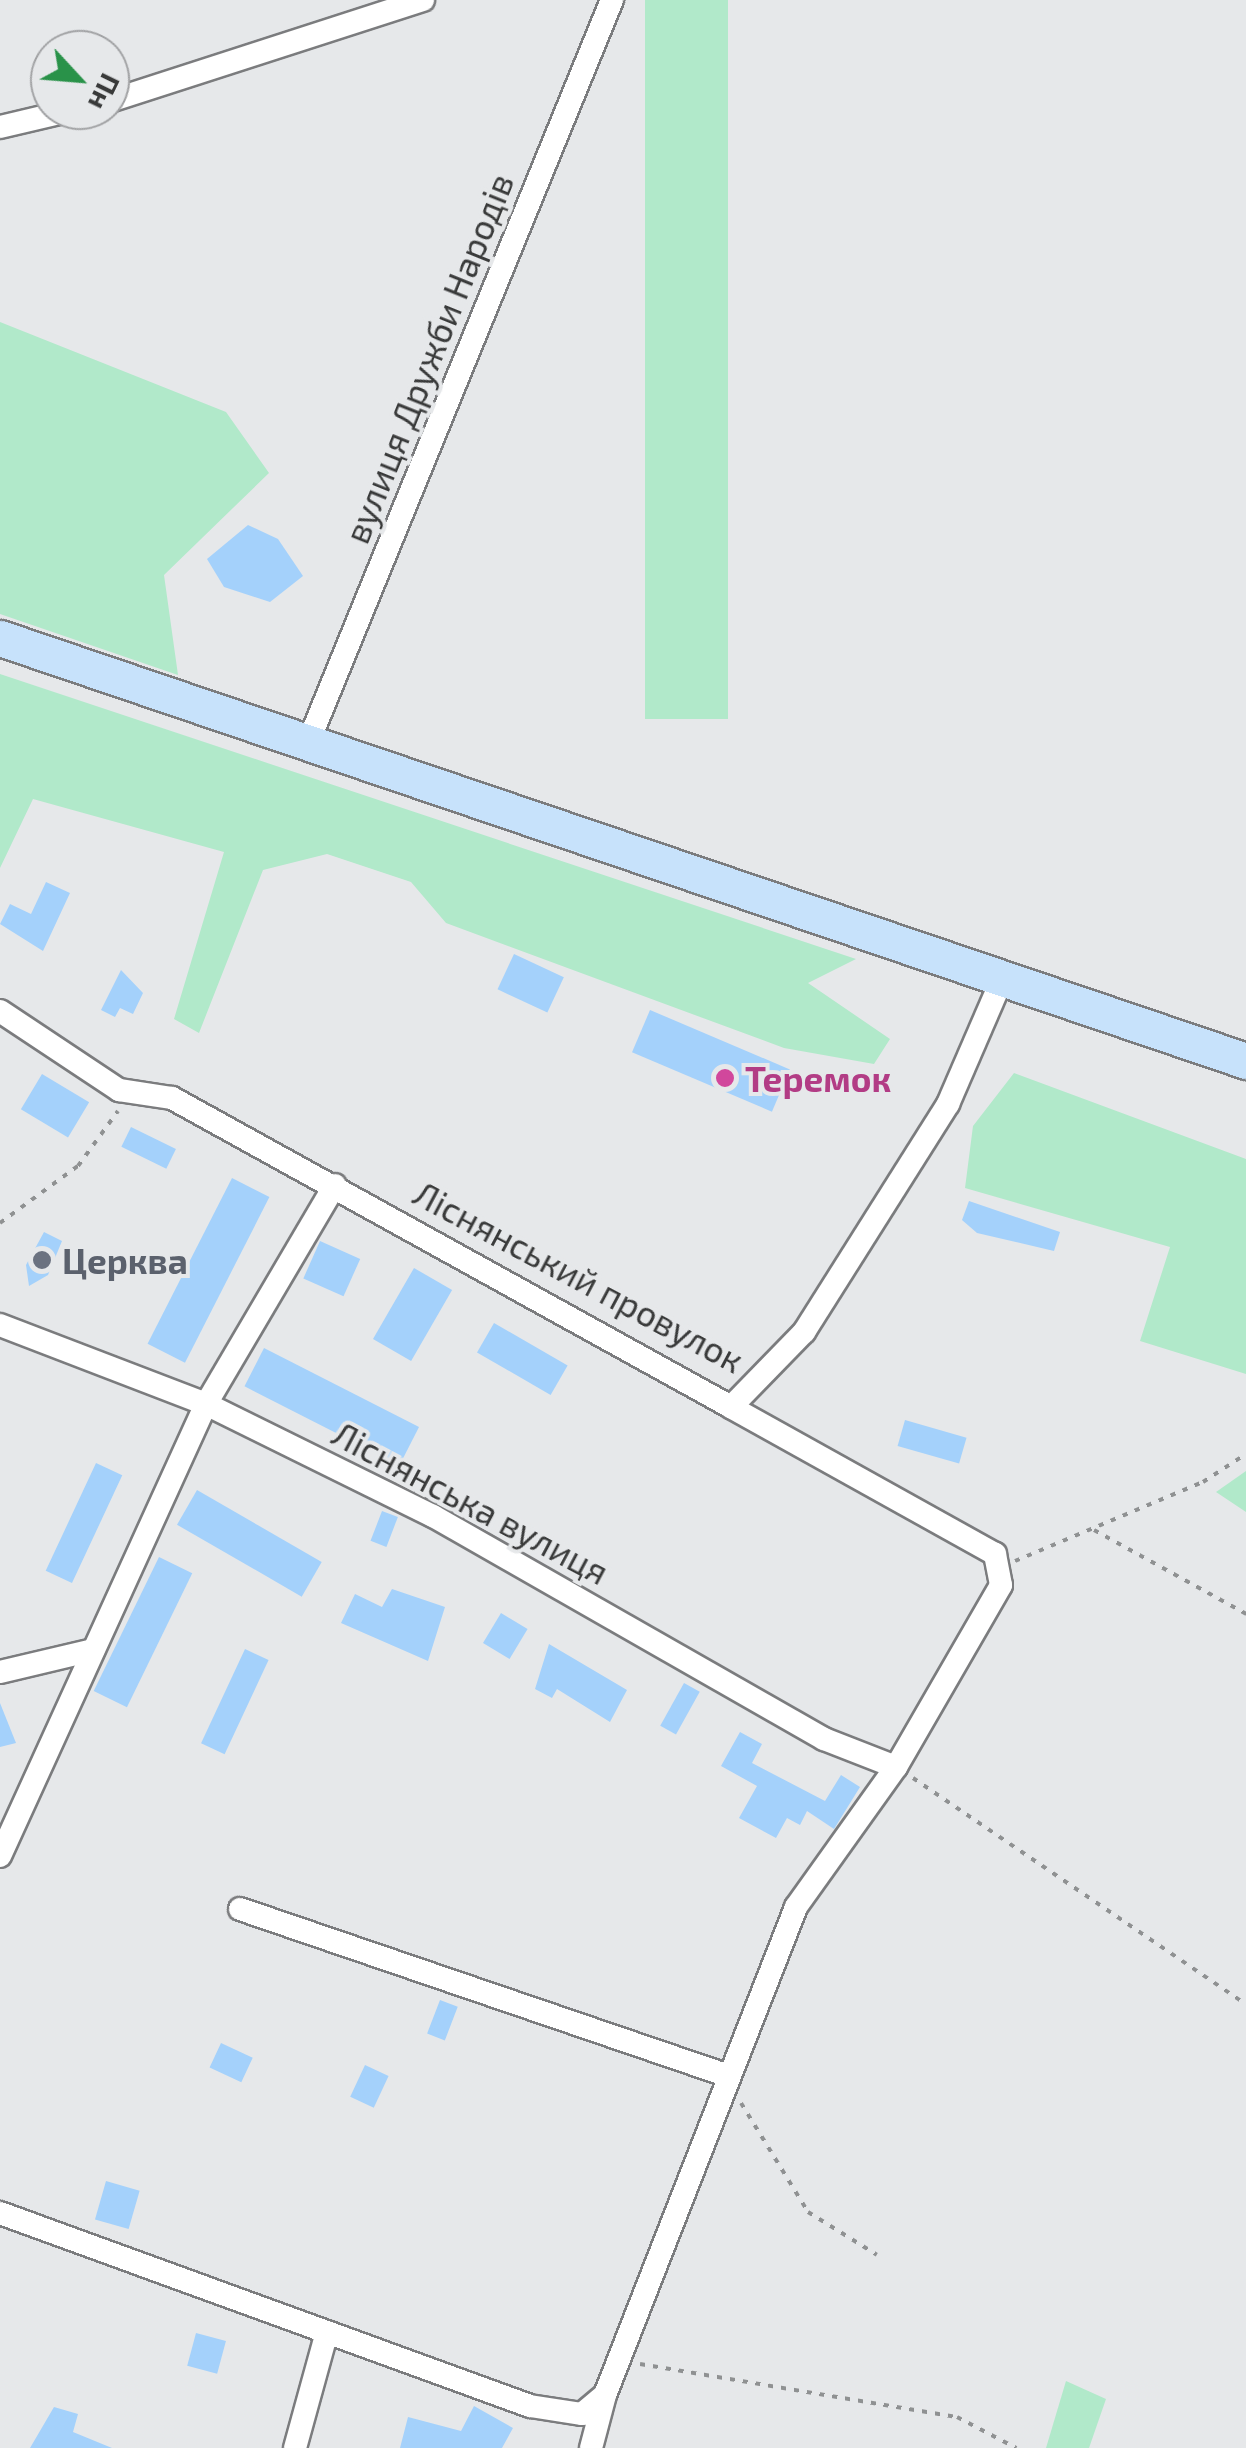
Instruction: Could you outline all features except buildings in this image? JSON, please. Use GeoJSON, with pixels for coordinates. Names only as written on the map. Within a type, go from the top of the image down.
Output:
{"type":"FeatureCollection","features":[{"type":"Feature","properties":{"kind":"highway"},"geometry":{"type":"LineString","coordinates":[[0,638],[1246,1061]]}},
{"type":"Feature","properties":{"kind":"street"},"geometry":{"type":"LineString","coordinates":[[130,95],[423,0]]}},
{"type":"Feature","properties":{"kind":"street","name":"вулиця Дружби Народів"},"geometry":{"type":"LineString","coordinates":[[308,744],[612,0]]}},
{"type":"Feature","properties":{"kind":"street"},"geometry":{"type":"LineString","coordinates":[[0,127],[30,120]]}},
{"type":"Feature","properties":{"kind":"street","name":"Ліснянський провулок"},"geometry":{"type":"LineString","coordinates":[[0,1011],[135,1093],[172,1098],[247,1146],[335,1185],[731,1406],[804,1332],[948,1104],[1002,978]]}},
{"type":"Feature","properties":{"kind":"street"},"geometry":{"type":"LineString","coordinates":[[0,1856],[206,1404],[335,1185]]}},
{"type":"Feature","properties":{"kind":"street","name":"Ліснянська вулиця"},"geometry":{"type":"LineString","coordinates":[[0,1325],[206,1404],[433,1516],[824,1739],[896,1767]]}},
{"type":"Feature","properties":{"kind":"street"},"geometry":{"type":"LineString","coordinates":[[590,2448],[605,2395],[626,2360],[723,2074],[796,1906],[896,1767],[1001,1584],[1002,1566],[995,1554],[731,1406]]}},
{"type":"Feature","properties":{"kind":"street"},"geometry":{"type":"LineString","coordinates":[[0,1672],[93,1650]]}},
{"type":"Feature","properties":{"kind":"street"},"geometry":{"type":"LineString","coordinates":[[240,1909],[723,2074]]}},
{"type":"Feature","properties":{"kind":"street"},"geometry":{"type":"LineString","coordinates":[[0,2213],[530,2406],[582,2414],[605,2395]]}},
{"type":"Feature","properties":{"kind":"street"},"geometry":{"type":"LineString","coordinates":[[296,2448],[328,2332]]}},
{"type":"Feature","properties":{"kind":"path"},"geometry":{"type":"LineString","coordinates":[[0,1223],[78,1166],[135,1093]]}},
{"type":"Feature","properties":{"kind":"path"},"geometry":{"type":"LineString","coordinates":[[1002,1566],[1094,1530],[1246,1454]]}},
{"type":"Feature","properties":{"kind":"path"},"geometry":{"type":"LineString","coordinates":[[1094,1530],[1246,1614]]}},
{"type":"Feature","properties":{"kind":"path"},"geometry":{"type":"LineString","coordinates":[[896,1767],[1246,1994]]}},
{"type":"Feature","properties":{"kind":"path"},"geometry":{"type":"LineString","coordinates":[[1238,1992],[1246,2004]]}},
{"type":"Feature","properties":{"kind":"path"},"geometry":{"type":"LineString","coordinates":[[723,2074],[808,2212],[877,2254]]}},
{"type":"Feature","properties":{"kind":"path"},"geometry":{"type":"LineString","coordinates":[[626,2360],[747,2388],[957,2417],[1016,2448]]}},
{"type":"Feature","properties":{"kind":"green space"},"geometry":{"type":"Polygon","coordinates":[[[645,0],[728,0],[728,719],[645,719],[645,0]]]}},
{"type":"Feature","properties":{"kind":"green space"},"geometry":{"type":"Polygon","coordinates":[[[0,322],[226,412],[269,473],[164,575],[178,675],[0,614],[0,322]]]}},
{"type":"Feature","properties":{"kind":"green space"},"geometry":{"type":"Polygon","coordinates":[[[0,674],[856,959],[808,983],[890,1039],[874,1064],[784,1048],[446,923],[411,882],[327,854],[263,870],[199,1033],[174,1019],[224,852],[33,799],[0,868],[0,674]]]}},
{"type":"Feature","properties":{"kind":"green space"},"geometry":{"type":"Polygon","coordinates":[[[1014,1073],[1246,1159],[1246,1374],[1140,1341],[1170,1247],[965,1188],[973,1126],[1014,1073]]]}},
{"type":"Feature","properties":{"kind":"green space"},"geometry":{"type":"Polygon","coordinates":[[[1246,1471],[1246,1512],[1216,1492],[1246,1471]]]}},
{"type":"Feature","properties":{"kind":"green space"},"geometry":{"type":"Polygon","coordinates":[[[1066,2381],[1106,2399],[1089,2448],[1046,2448],[1066,2381]]]}},
{"type":"Feature","properties":{"kind":"place","name":"Теремок"},"geometry":{"type":"Point","coordinates":[725,1078]}},
{"type":"Feature","properties":{"kind":"place","name":"Церква"},"geometry":{"type":"Point","coordinates":[42,1260]}}]}
